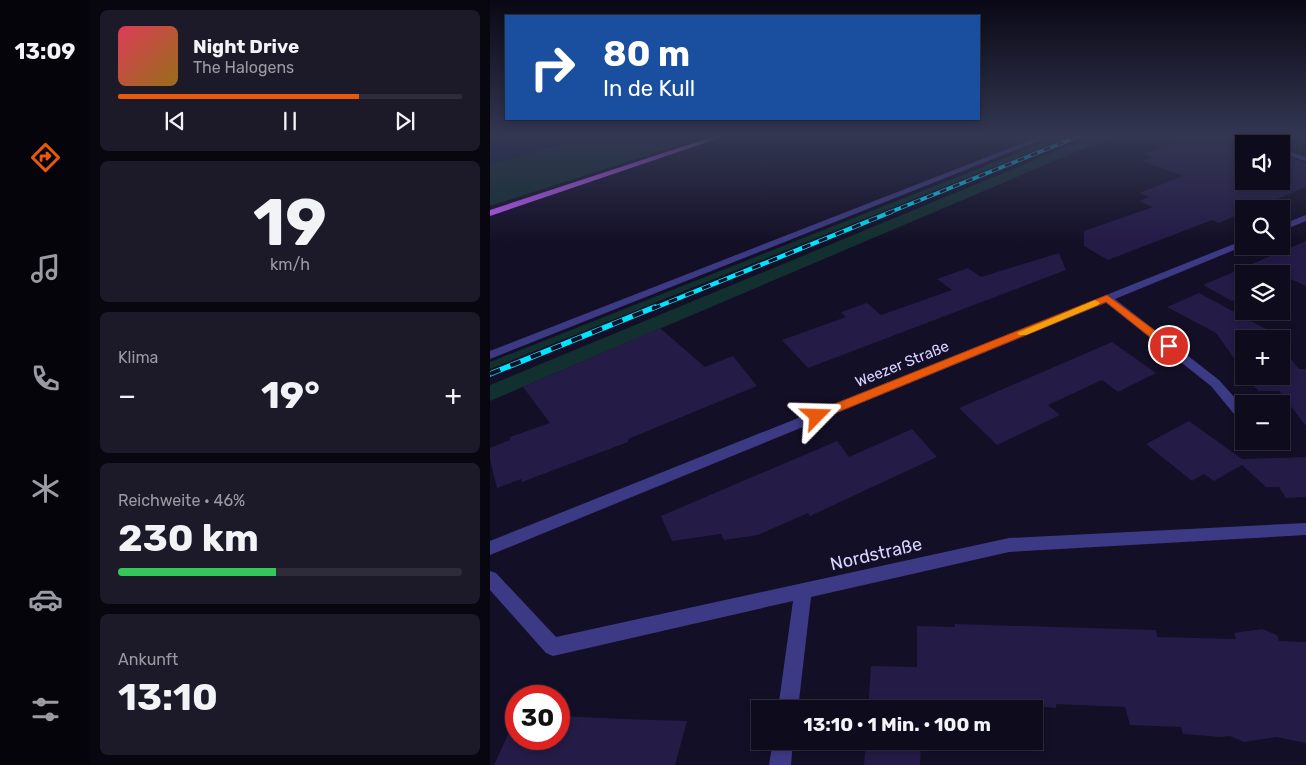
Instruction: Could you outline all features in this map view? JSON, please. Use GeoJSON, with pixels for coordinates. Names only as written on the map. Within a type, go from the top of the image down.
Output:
{"type":"FeatureCollection","features":[{"type":"Feature","properties":{"kind":"main road"},"geometry":{"type":"LineString","coordinates":[[490,213],[614,172]]}},
{"type":"Feature","properties":{"kind":"street"},"geometry":{"type":"LineString","coordinates":[[490,356],[957,172]]}},
{"type":"Feature","properties":{"kind":"street"},"geometry":{"type":"LineString","coordinates":[[1290,224],[1306,218]]}},
{"type":"Feature","properties":{"kind":"street","name":"Weezer Straße"},"geometry":{"type":"LineString","coordinates":[[490,548],[1235,247]]}},
{"type":"Feature","properties":{"kind":"street"},"geometry":{"type":"LineString","coordinates":[[1107,298],[1215,383],[1235,406]]}},
{"type":"Feature","properties":{"kind":"street","name":"Nordstraße"},"geometry":{"type":"LineString","coordinates":[[490,578],[553,647],[1009,545],[1306,529]]}},
{"type":"Feature","properties":{"kind":"street"},"geometry":{"type":"LineString","coordinates":[[789,700],[804,591]]}},
{"type":"Feature","properties":{"kind":"street"},"geometry":{"type":"LineString","coordinates":[[780,765],[782,750]]}},
{"type":"Feature","properties":{"kind":"green space"},"geometry":{"type":"Polygon","coordinates":[[[490,172],[596,172],[490,206],[490,172]]]}},
{"type":"Feature","properties":{"kind":"green space"},"geometry":{"type":"Polygon","coordinates":[[[971,172],[982,172],[490,369],[490,362],[971,172]]]}},
{"type":"Feature","properties":{"kind":"green space"},"geometry":{"type":"Polygon","coordinates":[[[1007,172],[1029,172],[490,401],[490,385],[1007,172]]]}},
{"type":"Feature","properties":{"kind":"building"},"geometry":{"type":"Polygon","coordinates":[[[1171,172],[1235,172],[1235,190],[1290,190],[1290,172],[1306,172],[1306,187],[1275,200],[1235,200],[1235,216],[1219,223],[1212,220],[1108,260],[1084,246],[1084,231],[1153,207],[1139,201],[1149,197],[1139,193],[1183,176],[1171,172]]]}},
{"type":"Feature","properties":{"kind":"building"},"geometry":{"type":"Polygon","coordinates":[[[1306,241],[1306,286],[1290,279],[1290,265],[1250,265],[1273,255],[1290,255],[1290,248],[1306,241]]]}},
{"type":"Feature","properties":{"kind":"building"},"geometry":{"type":"Polygon","coordinates":[[[1059,253],[1066,270],[808,368],[782,340],[846,317],[841,312],[867,303],[881,315],[952,290],[937,279],[968,268],[981,277],[1059,253]]]}},
{"type":"Feature","properties":{"kind":"building"},"geometry":{"type":"Polygon","coordinates":[[[1235,271],[1235,300],[1232,301],[1203,285],[1235,271]]]}},
{"type":"Feature","properties":{"kind":"building"},"geometry":{"type":"Polygon","coordinates":[[[1199,293],[1235,312],[1235,320],[1249,320],[1267,330],[1235,330],[1235,359],[1216,333],[1167,307],[1199,293]]]}},
{"type":"Feature","properties":{"kind":"building"},"geometry":{"type":"Polygon","coordinates":[[[660,328],[705,367],[733,356],[757,386],[628,439],[628,442],[522,482],[521,479],[497,488],[490,459],[490,448],[510,440],[510,437],[550,423],[523,387],[660,328]]]}},
{"type":"Feature","properties":{"kind":"building"},"geometry":{"type":"Polygon","coordinates":[[[1112,342],[1156,373],[1118,392],[1102,380],[1048,405],[1060,415],[997,445],[959,408],[1112,342]]]}},
{"type":"Feature","properties":{"kind":"building"},"geometry":{"type":"Polygon","coordinates":[[[1290,358],[1299,369],[1306,369],[1306,426],[1290,405],[1290,395],[1282,395],[1279,391],[1258,391],[1254,385],[1290,385],[1290,358]]]}},
{"type":"Feature","properties":{"kind":"building"},"geometry":{"type":"Polygon","coordinates":[[[1189,421],[1242,459],[1306,457],[1306,497],[1286,498],[1279,487],[1266,487],[1242,465],[1214,481],[1204,474],[1192,481],[1146,444],[1189,421]]]}},
{"type":"Feature","properties":{"kind":"building"},"geometry":{"type":"Polygon","coordinates":[[[912,429],[937,457],[810,516],[808,513],[758,535],[724,540],[721,534],[672,541],[661,516],[837,441],[849,457],[912,429]]]}},
{"type":"Feature","properties":{"kind":"building"},"geometry":{"type":"Polygon","coordinates":[[[955,624],[1156,630],[1157,637],[1236,639],[1234,633],[1262,629],[1277,635],[1279,641],[1306,642],[1306,743],[1276,737],[1244,742],[1230,736],[1183,734],[1181,727],[1130,725],[1125,707],[1056,704],[1056,708],[1043,707],[1043,700],[869,700],[871,666],[917,667],[917,626],[955,627],[955,624]]]}},
{"type":"Feature","properties":{"kind":"building"},"geometry":{"type":"Polygon","coordinates":[[[570,717],[687,721],[675,765],[494,765],[505,741],[505,750],[570,750],[570,717]]]}},
{"type":"Feature","properties":{"kind":"building"},"geometry":{"type":"Polygon","coordinates":[[[865,750],[921,750],[920,765],[864,765],[865,750]]]}},
{"type":"Feature","properties":{"kind":"railway"},"geometry":{"type":"LineString","coordinates":[[888,213],[990,172]]}},
{"type":"Feature","properties":{"kind":"railway"},"geometry":{"type":"LineString","coordinates":[[652,309],[891,212]]}},
{"type":"Feature","properties":{"kind":"railway"},"geometry":{"type":"LineString","coordinates":[[490,374],[655,307]]}},
{"type":"Feature","properties":{"kind":"slow traffic"},"geometry":{"type":"LineString","coordinates":[[1022,333],[1095,303]]}},
{"type":"Feature","properties":{"kind":"route"},"geometry":{"type":"LineString","coordinates":[[817,416],[1107,298],[1169,346]]}}]}
